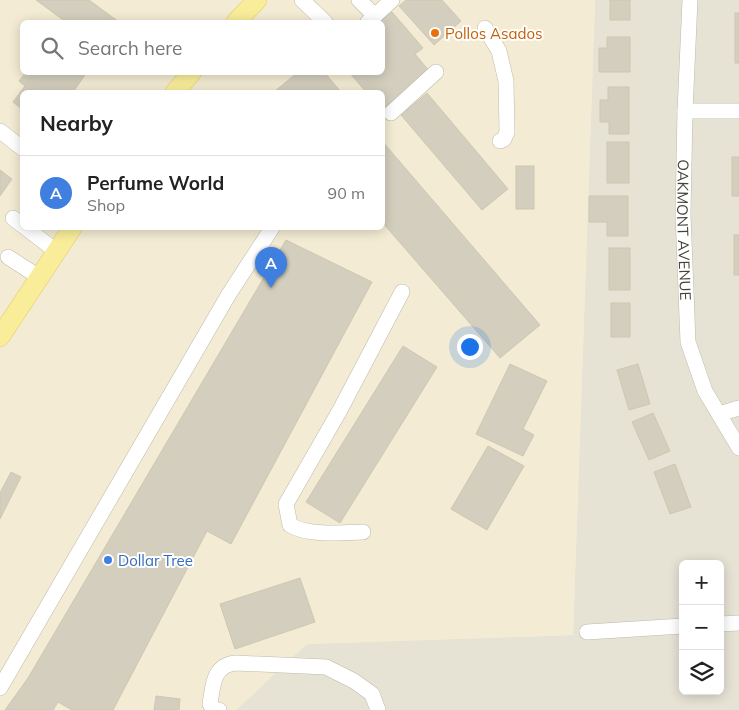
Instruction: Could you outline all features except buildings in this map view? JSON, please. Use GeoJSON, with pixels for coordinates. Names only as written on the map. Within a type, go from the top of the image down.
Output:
{"type":"FeatureCollection","features":[{"type":"Feature","properties":{"kind":"main road"},"geometry":{"type":"LineString","coordinates":[[238,20],[253,1]]}},
{"type":"Feature","properties":{"kind":"main road"},"geometry":{"type":"LineString","coordinates":[[177,90],[189,75]]}},
{"type":"Feature","properties":{"kind":"main road"},"geometry":{"type":"LineString","coordinates":[[0,337],[71,230]]}},
{"type":"Feature","properties":{"kind":"street"},"geometry":{"type":"LineString","coordinates":[[302,0],[323,20]]}},
{"type":"Feature","properties":{"kind":"street"},"geometry":{"type":"LineString","coordinates":[[359,0],[371,19],[392,0]]}},
{"type":"Feature","properties":{"kind":"street","name":"OAKMONT AVENUE"},"geometry":{"type":"LineString","coordinates":[[690,0],[683,214],[688,342],[705,391],[739,448]]}},
{"type":"Feature","properties":{"kind":"street"},"geometry":{"type":"LineString","coordinates":[[485,28],[499,51],[506,81],[508,132],[504,139],[500,141]]}},
{"type":"Feature","properties":{"kind":"street"},"geometry":{"type":"LineString","coordinates":[[391,113],[436,72]]}},
{"type":"Feature","properties":{"kind":"street"},"geometry":{"type":"LineString","coordinates":[[685,111],[739,111]]}},
{"type":"Feature","properties":{"kind":"street"},"geometry":{"type":"LineString","coordinates":[[0,131],[20,146]]}},
{"type":"Feature","properties":{"kind":"street"},"geometry":{"type":"LineString","coordinates":[[28,230],[56,252]]}},
{"type":"Feature","properties":{"kind":"street"},"geometry":{"type":"LineString","coordinates":[[0,688],[229,294],[271,230]]}},
{"type":"Feature","properties":{"kind":"street"},"geometry":{"type":"LineString","coordinates":[[8,257],[39,277]]}},
{"type":"Feature","properties":{"kind":"street"},"geometry":{"type":"LineString","coordinates":[[363,532],[324,532],[296,528],[290,525],[286,504],[340,410],[402,292]]}},
{"type":"Feature","properties":{"kind":"street"},"geometry":{"type":"LineString","coordinates":[[719,414],[739,408]]}},
{"type":"Feature","properties":{"kind":"street"},"geometry":{"type":"LineString","coordinates":[[724,624],[739,623]]}},
{"type":"Feature","properties":{"kind":"street"},"geometry":{"type":"LineString","coordinates":[[587,632],[679,626]]}},
{"type":"Feature","properties":{"kind":"street"},"geometry":{"type":"LineString","coordinates":[[219,710],[214,710],[210,704],[214,682],[219,670],[228,663],[326,667],[354,681],[374,705]]}},
{"type":"Feature","properties":{"kind":"shaded area"},"geometry":{"type":"Polygon","coordinates":[[[0,0],[595,0],[573,635],[307,644],[236,710],[0,710],[0,0]]]}},
{"type":"Feature","properties":{"kind":"shaded area"},"geometry":{"type":"Polygon","coordinates":[[[595,0],[739,0],[739,710],[236,710],[306,644],[573,635],[595,0]]]}},
{"type":"Feature","properties":{"kind":"place","name":"Pollos Asados"},"geometry":{"type":"Point","coordinates":[435,33]}},
{"type":"Feature","properties":{"kind":"place","name":"Perfume World"},"geometry":{"type":"Point","coordinates":[271,288]}},
{"type":"Feature","properties":{"kind":"place","name":"Dollar Tree"},"geometry":{"type":"Point","coordinates":[108,560]}}]}
